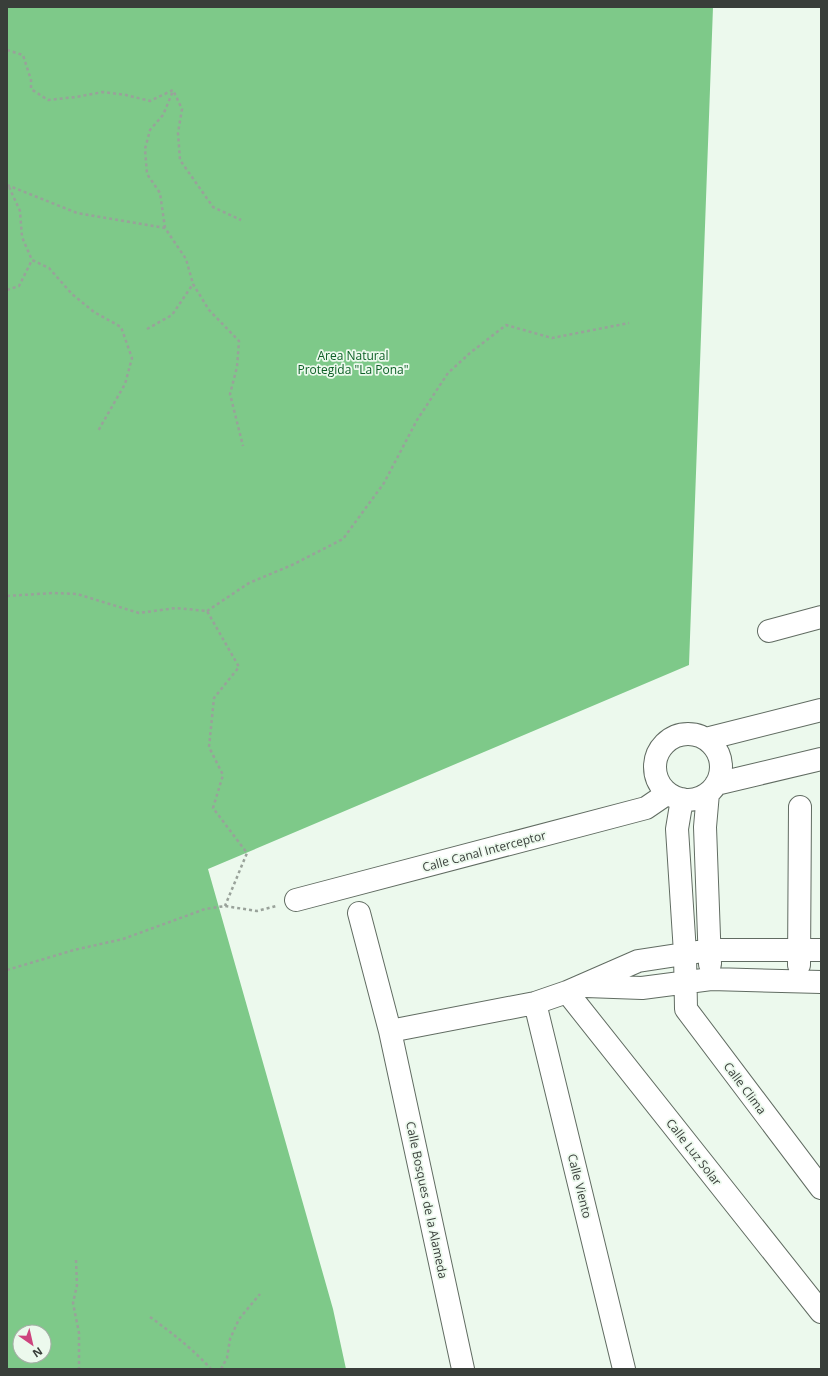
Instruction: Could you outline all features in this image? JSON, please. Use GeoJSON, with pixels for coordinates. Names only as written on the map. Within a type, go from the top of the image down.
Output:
{"type":"FeatureCollection","features":[{"type":"Feature","properties":{"kind":"street"},"geometry":{"type":"LineString","coordinates":[[769,631],[821,617]]}},
{"type":"Feature","properties":{"kind":"street"},"geometry":{"type":"LineString","coordinates":[[706,739],[821,710]]}},
{"type":"Feature","properties":{"kind":"street"},"geometry":{"type":"LineString","coordinates":[[710,979],[705,827],[712,789],[720,775],[721,765],[719,754],[714,745],[696,734],[684,734],[673,737],[664,744],[658,753],[655,764],[655,775],[660,785],[675,796],[688,800],[698,799],[712,789],[821,759]]}},
{"type":"Feature","properties":{"kind":"street"},"geometry":{"type":"LineString","coordinates":[[675,796],[686,982]]}},
{"type":"Feature","properties":{"kind":"street","name":"Calle Canal Interceptor"},"geometry":{"type":"LineString","coordinates":[[296,900],[646,808],[675,796]]}},
{"type":"Feature","properties":{"kind":"street"},"geometry":{"type":"LineString","coordinates":[[800,807],[798,951],[800,981]]}},
{"type":"Feature","properties":{"kind":"street","name":"Calle Bosques de la Alameda"},"geometry":{"type":"LineString","coordinates":[[358,912],[390,1031],[463,1369]]}},
{"type":"Feature","properties":{"kind":"street"},"geometry":{"type":"LineString","coordinates":[[390,1031],[536,1003],[574,989],[638,960],[710,950],[821,950]]}},
{"type":"Feature","properties":{"kind":"street"},"geometry":{"type":"LineString","coordinates":[[574,989],[642,988],[710,979],[821,982]]}},
{"type":"Feature","properties":{"kind":"street","name":"Calle Clima"},"geometry":{"type":"LineString","coordinates":[[686,982],[686,1009],[821,1188]]}},
{"type":"Feature","properties":{"kind":"street","name":"Calle Luz Solar"},"geometry":{"type":"LineString","coordinates":[[574,989],[821,1312]]}},
{"type":"Feature","properties":{"kind":"street","name":"Calle Viento"},"geometry":{"type":"LineString","coordinates":[[536,1003],[624,1369]]}},
{"type":"Feature","properties":{"kind":"path"},"geometry":{"type":"LineString","coordinates":[[7,50],[23,55],[31,80],[31,90],[48,100],[103,92],[126,95],[150,101],[174,90]]}},
{"type":"Feature","properties":{"kind":"path"},"geometry":{"type":"LineString","coordinates":[[174,90],[182,108],[178,133],[180,160],[213,207],[240,220]]}},
{"type":"Feature","properties":{"kind":"path"},"geometry":{"type":"LineString","coordinates":[[174,90],[163,115],[150,130],[145,149],[147,174],[160,193],[165,228],[186,259],[193,284],[209,310],[239,341],[237,366],[230,394],[243,446]]}},
{"type":"Feature","properties":{"kind":"path"},"geometry":{"type":"LineString","coordinates":[[8,186],[77,213],[165,228]]}},
{"type":"Feature","properties":{"kind":"path"},"geometry":{"type":"LineString","coordinates":[[8,186],[20,211],[22,237],[32,260],[49,268],[72,294],[94,312],[121,327],[132,358],[125,384],[98,431]]}},
{"type":"Feature","properties":{"kind":"path"},"geometry":{"type":"LineString","coordinates":[[7,290],[19,286],[32,260]]}},
{"type":"Feature","properties":{"kind":"path"},"geometry":{"type":"LineString","coordinates":[[147,329],[172,315],[193,284]]}},
{"type":"Feature","properties":{"kind":"path"},"geometry":{"type":"LineString","coordinates":[[7,596],[77,594],[139,613],[176,608],[207,611],[249,583],[292,565],[343,539],[384,483],[417,420],[448,373],[470,353],[506,325],[552,338],[629,323]]}},
{"type":"Feature","properties":{"kind":"path"},"geometry":{"type":"LineString","coordinates":[[207,611],[239,667],[214,698],[209,747],[223,775],[213,808],[247,853],[225,906]]}},
{"type":"Feature","properties":{"kind":"path"},"geometry":{"type":"LineString","coordinates":[[7,970],[74,950],[123,939],[205,909],[225,906],[257,911],[296,900]]}},
{"type":"Feature","properties":{"kind":"path"},"geometry":{"type":"LineString","coordinates":[[76,1260],[77,1285],[73,1303],[79,1334],[79,1369]]}},
{"type":"Feature","properties":{"kind":"path"},"geometry":{"type":"LineString","coordinates":[[221,1369],[227,1358],[230,1339],[239,1319],[260,1294]]}},
{"type":"Feature","properties":{"kind":"path"},"geometry":{"type":"LineString","coordinates":[[150,1317],[178,1337],[201,1357],[211,1369]]}},
{"type":"Feature","properties":{"kind":"green space","name":"Area Natural Protegida \"La Pona\""},"geometry":{"type":"Polygon","coordinates":[[[7,7],[713,7],[689,665],[208,869],[333,1309],[346,1369],[7,1369],[7,7]]]}}]}
